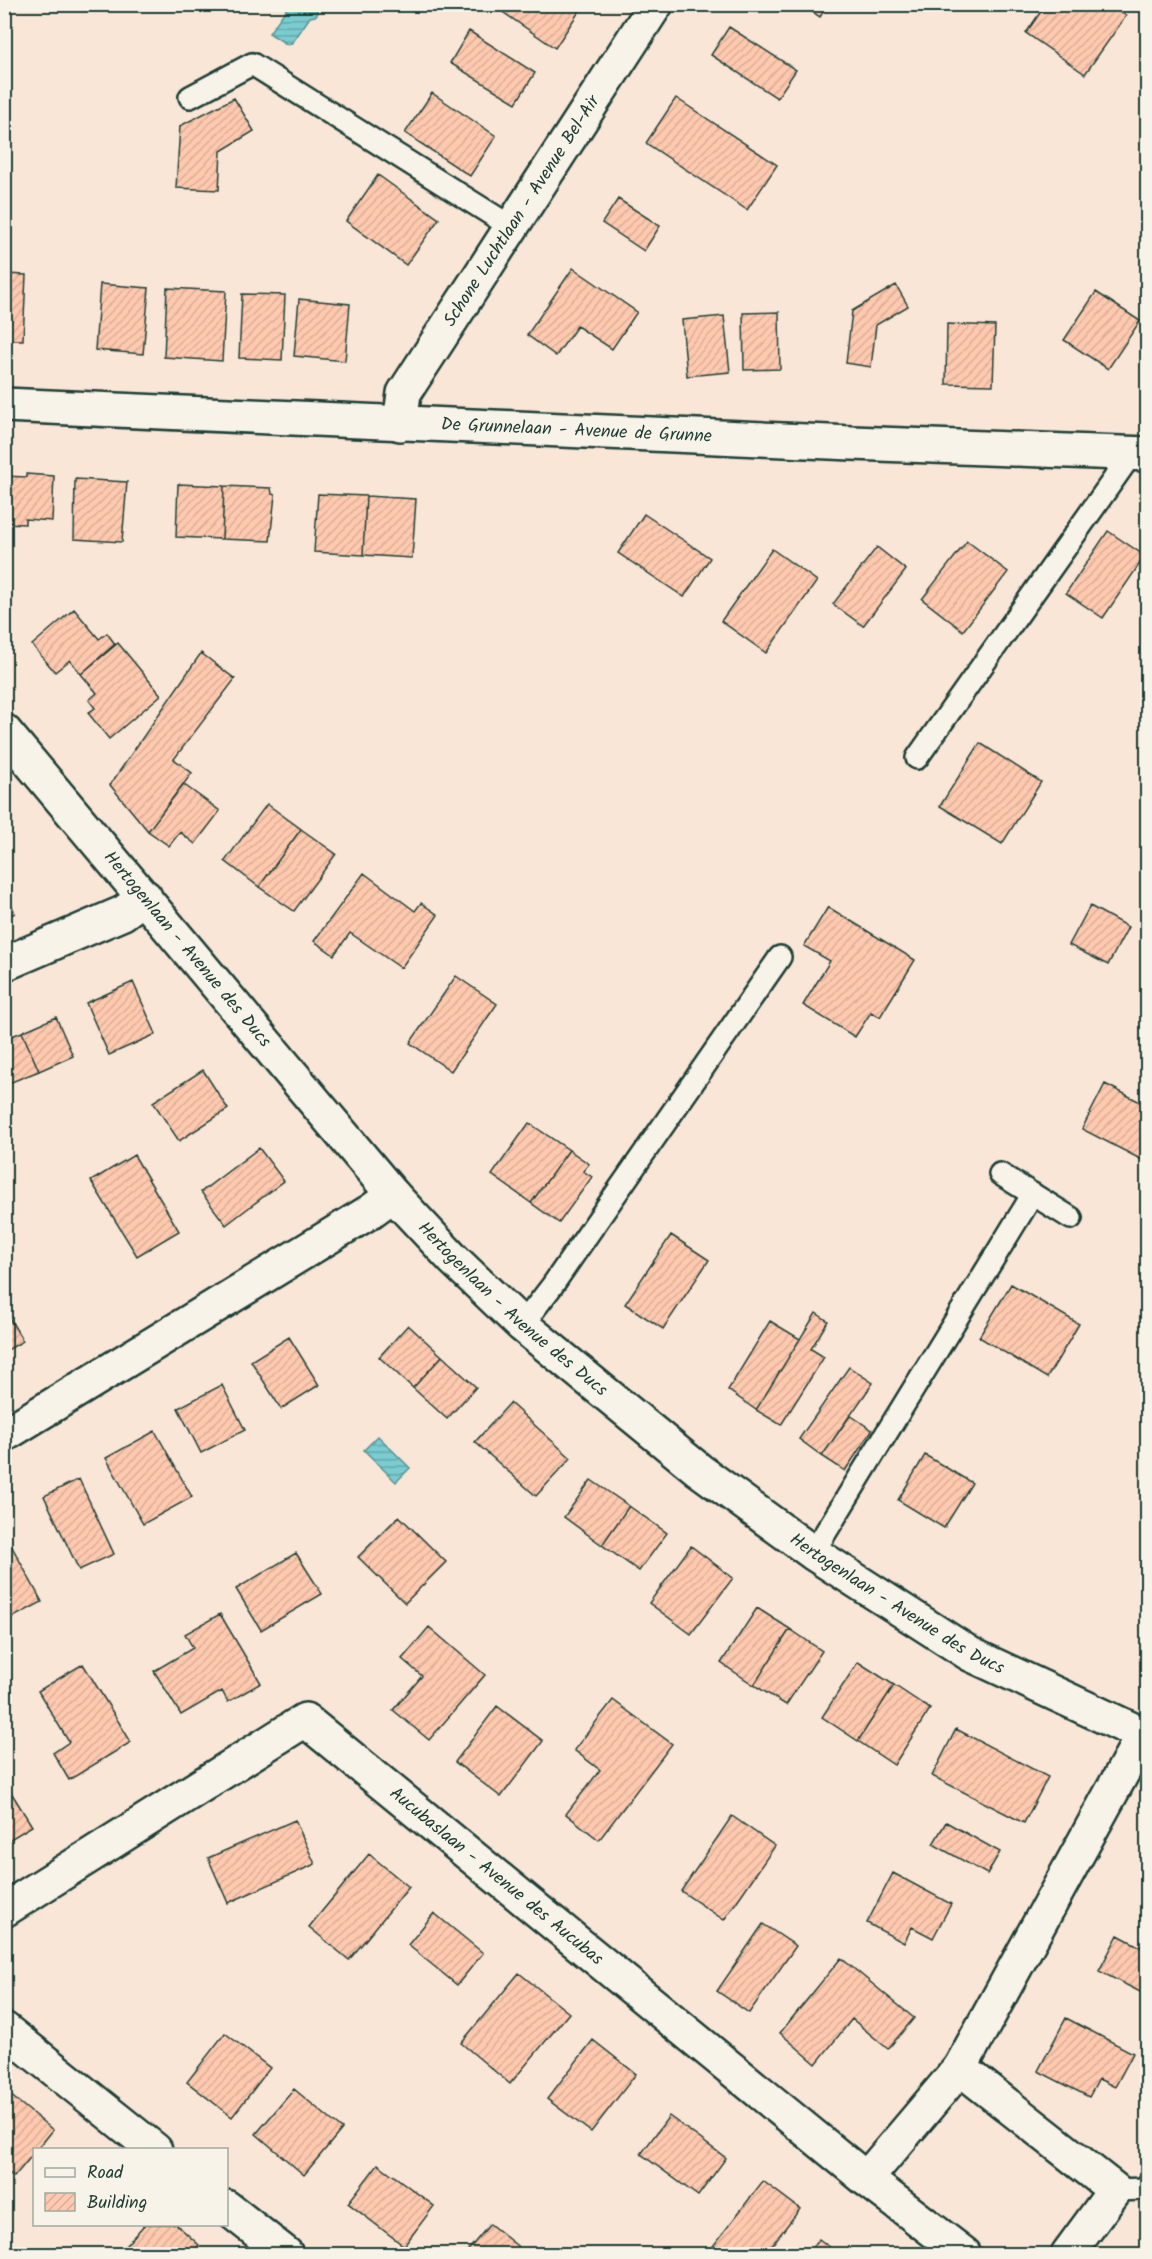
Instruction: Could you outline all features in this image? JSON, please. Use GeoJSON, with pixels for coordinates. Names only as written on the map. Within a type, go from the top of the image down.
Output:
{"type":"FeatureCollection","features":[{"type":"Feature","properties":{"kind":"street","name":"Schone Luchtlaan - Avenue Bel-Air"},"geometry":{"type":"LineString","coordinates":[[400,424],[404,393],[510,226],[656,4]]}},
{"type":"Feature","properties":{"kind":"street","name":"De Grunnelaan - Avenue de Grunne"},"geometry":{"type":"LineString","coordinates":[[4,405],[852,444],[1140,453]]}},
{"type":"Feature","properties":{"kind":"street","name":"Hertogenlaan - Avenue des Ducs"},"geometry":{"type":"LineString","coordinates":[[4,731],[393,1195],[453,1259],[522,1324],[699,1470],[813,1553],[970,1654],[1145,1736]]}},
{"type":"Feature","properties":{"kind":"street"},"geometry":{"type":"LineString","coordinates":[[4,964],[123,913],[145,897]]}},
{"type":"Feature","properties":{"kind":"street"},"geometry":{"type":"LineString","coordinates":[[4,1435],[371,1211],[393,1195]]}},
{"type":"Feature","properties":{"kind":"street","name":"Aucubaslaan - Avenue des Aucubas"},"geometry":{"type":"LineString","coordinates":[[4,1910],[305,1720],[866,2180],[964,2254]]}},
{"type":"Feature","properties":{"kind":"street"},"geometry":{"type":"LineString","coordinates":[[866,2180],[960,2068],[1145,1736]]}},
{"type":"Feature","properties":{"kind":"street"},"geometry":{"type":"LineString","coordinates":[[4,2029],[153,2148]]}},
{"type":"Feature","properties":{"kind":"street"},"geometry":{"type":"LineString","coordinates":[[960,2068],[1115,2190],[1068,2254]]}},
{"type":"Feature","properties":{"kind":"street"},"geometry":{"type":"LineString","coordinates":[[228,2209],[286,2254]]}},
{"type":"Feature","properties":{"kind":"lane"},"geometry":{"type":"LineString","coordinates":[[190,97],[252,64],[510,226]]}},
{"type":"Feature","properties":{"kind":"lane"},"geometry":{"type":"LineString","coordinates":[[917,758],[1140,453]]}},
{"type":"Feature","properties":{"kind":"lane"},"geometry":{"type":"LineString","coordinates":[[522,1324],[552,1286],[780,957]]}},
{"type":"Feature","properties":{"kind":"lane"},"geometry":{"type":"LineString","coordinates":[[1000,1174],[1071,1218]]}},
{"type":"Feature","properties":{"kind":"lane"},"geometry":{"type":"LineString","coordinates":[[813,1553],[1033,1194]]}},
{"type":"Feature","properties":{"kind":"lane"},"geometry":{"type":"LineString","coordinates":[[1115,2190],[1144,2189],[1148,2184]]}},
{"type":"Feature","properties":{"kind":"water"},"geometry":{"type":"Polygon","coordinates":[[[290,4],[315,5],[318,13],[310,17],[293,42],[288,45],[269,33],[290,4]]]}},
{"type":"Feature","properties":{"kind":"water"},"geometry":{"type":"Polygon","coordinates":[[[378,1436],[410,1468],[396,1482],[364,1450],[378,1436]]]}},
{"type":"Feature","properties":{"kind":"building"},"geometry":{"type":"Polygon","coordinates":[[[491,4],[584,4],[555,48],[491,4]]]}},
{"type":"Feature","properties":{"kind":"building"},"geometry":{"type":"Polygon","coordinates":[[[800,4],[828,4],[820,17],[800,4]]]}},
{"type":"Feature","properties":{"kind":"building"},"geometry":{"type":"Polygon","coordinates":[[[1046,4],[1110,4],[1126,16],[1085,74],[1026,33],[1046,4]]]}},
{"type":"Feature","properties":{"kind":"building"},"geometry":{"type":"Polygon","coordinates":[[[729,27],[796,70],[777,98],[711,55],[729,27]]]}},
{"type":"Feature","properties":{"kind":"building"},"geometry":{"type":"Polygon","coordinates":[[[469,31],[535,73],[516,103],[450,63],[469,31]]]}},
{"type":"Feature","properties":{"kind":"building"},"geometry":{"type":"Polygon","coordinates":[[[432,93],[496,136],[470,176],[405,133],[432,93]]]}},
{"type":"Feature","properties":{"kind":"building"},"geometry":{"type":"Polygon","coordinates":[[[234,98],[254,131],[221,151],[219,190],[176,188],[180,126],[234,98]]]}},
{"type":"Feature","properties":{"kind":"building"},"geometry":{"type":"Polygon","coordinates":[[[676,98],[777,165],[747,210],[646,143],[676,98]]]}},
{"type":"Feature","properties":{"kind":"building"},"geometry":{"type":"Polygon","coordinates":[[[378,175],[439,219],[406,265],[346,221],[378,175]]]}},
{"type":"Feature","properties":{"kind":"building"},"geometry":{"type":"Polygon","coordinates":[[[618,199],[660,226],[644,251],[602,223],[618,199]]]}},
{"type":"Feature","properties":{"kind":"building"},"geometry":{"type":"Polygon","coordinates":[[[573,268],[637,312],[612,349],[577,326],[556,356],[527,335],[573,268]]]}},
{"type":"Feature","properties":{"kind":"building"},"geometry":{"type":"Polygon","coordinates":[[[4,274],[26,275],[23,340],[4,340],[4,274]]]}},
{"type":"Feature","properties":{"kind":"building"},"geometry":{"type":"Polygon","coordinates":[[[100,284],[149,288],[143,354],[95,350],[100,284]]]}},
{"type":"Feature","properties":{"kind":"building"},"geometry":{"type":"Polygon","coordinates":[[[896,285],[908,306],[876,325],[871,367],[846,363],[852,311],[896,285]]]}},
{"type":"Feature","properties":{"kind":"building"},"geometry":{"type":"Polygon","coordinates":[[[167,288],[226,291],[222,361],[164,357],[167,288]]]}},
{"type":"Feature","properties":{"kind":"building"},"geometry":{"type":"Polygon","coordinates":[[[1096,292],[1140,321],[1108,369],[1064,340],[1096,292]]]}},
{"type":"Feature","properties":{"kind":"building"},"geometry":{"type":"Polygon","coordinates":[[[242,294],[285,295],[282,360],[239,358],[242,294]]]}},
{"type":"Feature","properties":{"kind":"building"},"geometry":{"type":"Polygon","coordinates":[[[299,299],[350,304],[345,361],[294,356],[299,299]]]}},
{"type":"Feature","properties":{"kind":"building"},"geometry":{"type":"Polygon","coordinates":[[[779,312],[780,369],[744,370],[743,313],[779,312]]]}},
{"type":"Feature","properties":{"kind":"building"},"geometry":{"type":"Polygon","coordinates":[[[724,316],[730,372],[687,376],[682,320],[724,316]]]}},
{"type":"Feature","properties":{"kind":"building"},"geometry":{"type":"Polygon","coordinates":[[[947,324],[995,326],[993,385],[946,384],[947,324]]]}},
{"type":"Feature","properties":{"kind":"building"},"geometry":{"type":"Polygon","coordinates":[[[26,474],[54,476],[52,521],[25,519],[25,524],[4,523],[4,476],[26,477],[26,474]]]}},
{"type":"Feature","properties":{"kind":"building"},"geometry":{"type":"Polygon","coordinates":[[[75,479],[127,482],[122,542],[74,539],[75,479]]]}},
{"type":"Feature","properties":{"kind":"building"},"geometry":{"type":"Polygon","coordinates":[[[178,484],[224,486],[222,539],[176,537],[178,484]]]}},
{"type":"Feature","properties":{"kind":"building"},"geometry":{"type":"Polygon","coordinates":[[[224,486],[271,488],[272,494],[275,495],[270,541],[222,539],[224,486]]]}},
{"type":"Feature","properties":{"kind":"building"},"geometry":{"type":"Polygon","coordinates":[[[318,494],[366,496],[363,555],[314,552],[318,494]]]}},
{"type":"Feature","properties":{"kind":"building"},"geometry":{"type":"Polygon","coordinates":[[[366,496],[416,499],[412,558],[363,555],[366,496]]]}},
{"type":"Feature","properties":{"kind":"building"},"geometry":{"type":"Polygon","coordinates":[[[644,514],[710,558],[684,597],[618,553],[644,514]]]}},
{"type":"Feature","properties":{"kind":"building"},"geometry":{"type":"Polygon","coordinates":[[[1108,531],[1145,556],[1103,618],[1066,593],[1108,531]]]}},
{"type":"Feature","properties":{"kind":"building"},"geometry":{"type":"Polygon","coordinates":[[[967,541],[1008,572],[963,631],[922,599],[967,541]]]}},
{"type":"Feature","properties":{"kind":"building"},"geometry":{"type":"Polygon","coordinates":[[[877,547],[906,570],[863,626],[833,604],[877,547]]]}},
{"type":"Feature","properties":{"kind":"building"},"geometry":{"type":"Polygon","coordinates":[[[772,549],[817,581],[766,653],[721,621],[772,549]]]}},
{"type":"Feature","properties":{"kind":"building"},"geometry":{"type":"Polygon","coordinates":[[[74,609],[99,639],[107,633],[115,644],[81,674],[70,660],[55,672],[32,645],[74,609]]]}},
{"type":"Feature","properties":{"kind":"building"},"geometry":{"type":"Polygon","coordinates":[[[118,643],[161,695],[109,739],[88,713],[95,708],[89,700],[97,693],[81,674],[118,643]]]}},
{"type":"Feature","properties":{"kind":"building"},"geometry":{"type":"Polygon","coordinates":[[[201,653],[235,679],[174,759],[192,773],[148,831],[110,785],[201,653]]]}},
{"type":"Feature","properties":{"kind":"building"},"geometry":{"type":"Polygon","coordinates":[[[980,743],[1041,782],[1002,844],[940,806],[980,743]]]}},
{"type":"Feature","properties":{"kind":"building"},"geometry":{"type":"Polygon","coordinates":[[[183,784],[220,811],[195,844],[180,832],[169,846],[148,831],[183,784]]]}},
{"type":"Feature","properties":{"kind":"building"},"geometry":{"type":"Polygon","coordinates":[[[267,804],[301,829],[259,887],[225,861],[267,804]]]}},
{"type":"Feature","properties":{"kind":"building"},"geometry":{"type":"Polygon","coordinates":[[[301,829],[336,854],[294,911],[259,887],[301,829]]]}},
{"type":"Feature","properties":{"kind":"building"},"geometry":{"type":"Polygon","coordinates":[[[364,873],[415,911],[421,903],[438,915],[401,968],[350,933],[334,955],[314,941],[364,873]]]}},
{"type":"Feature","properties":{"kind":"building"},"geometry":{"type":"Polygon","coordinates":[[[4,888],[15,913],[4,918],[4,888]]]}},
{"type":"Feature","properties":{"kind":"building"},"geometry":{"type":"Polygon","coordinates":[[[1090,906],[1128,927],[1108,965],[1069,945],[1090,906]]]}},
{"type":"Feature","properties":{"kind":"building"},"geometry":{"type":"Polygon","coordinates":[[[828,907],[915,960],[880,1017],[871,1012],[855,1037],[803,1005],[830,961],[804,946],[828,907]]]}},
{"type":"Feature","properties":{"kind":"building"},"geometry":{"type":"Polygon","coordinates":[[[456,976],[497,1004],[451,1071],[410,1043],[456,976]]]}},
{"type":"Feature","properties":{"kind":"building"},"geometry":{"type":"Polygon","coordinates":[[[133,982],[156,1034],[109,1055],[86,1003],[133,982]]]}},
{"type":"Feature","properties":{"kind":"building"},"geometry":{"type":"Polygon","coordinates":[[[56,1017],[73,1056],[39,1071],[22,1032],[56,1017]]]}},
{"type":"Feature","properties":{"kind":"building"},"geometry":{"type":"Polygon","coordinates":[[[22,1032],[39,1071],[4,1085],[4,1039],[22,1032]]]}},
{"type":"Feature","properties":{"kind":"building"},"geometry":{"type":"Polygon","coordinates":[[[203,1070],[228,1109],[179,1141],[153,1102],[203,1070]]]}},
{"type":"Feature","properties":{"kind":"building"},"geometry":{"type":"Polygon","coordinates":[[[1105,1084],[1148,1106],[1148,1163],[1082,1129],[1105,1084]]]}},
{"type":"Feature","properties":{"kind":"building"},"geometry":{"type":"Polygon","coordinates":[[[529,1123],[569,1150],[531,1203],[492,1175],[529,1123]]]}},
{"type":"Feature","properties":{"kind":"building"},"geometry":{"type":"Polygon","coordinates":[[[259,1148],[284,1181],[226,1225],[201,1192],[259,1148]]]}},
{"type":"Feature","properties":{"kind":"building"},"geometry":{"type":"Polygon","coordinates":[[[569,1150],[589,1164],[583,1171],[592,1177],[559,1223],[531,1203],[569,1150]]]}},
{"type":"Feature","properties":{"kind":"building"},"geometry":{"type":"Polygon","coordinates":[[[134,1155],[179,1231],[137,1256],[91,1181],[134,1155]]]}},
{"type":"Feature","properties":{"kind":"building"},"geometry":{"type":"Polygon","coordinates":[[[671,1235],[709,1260],[663,1329],[625,1304],[671,1235]]]}},
{"type":"Feature","properties":{"kind":"building"},"geometry":{"type":"Polygon","coordinates":[[[1011,1284],[1079,1324],[1047,1378],[979,1337],[1011,1284]]]}},
{"type":"Feature","properties":{"kind":"building"},"geometry":{"type":"Polygon","coordinates":[[[4,1309],[23,1341],[4,1352],[4,1309]]]}},
{"type":"Feature","properties":{"kind":"building"},"geometry":{"type":"Polygon","coordinates":[[[816,1313],[828,1321],[811,1349],[824,1357],[781,1425],[756,1410],[816,1313]]]}},
{"type":"Feature","properties":{"kind":"building"},"geometry":{"type":"Polygon","coordinates":[[[770,1321],[800,1339],[756,1410],[728,1390],[770,1321]]]}},
{"type":"Feature","properties":{"kind":"building"},"geometry":{"type":"Polygon","coordinates":[[[408,1325],[442,1356],[413,1388],[379,1357],[408,1325]]]}},
{"type":"Feature","properties":{"kind":"building"},"geometry":{"type":"Polygon","coordinates":[[[289,1337],[319,1385],[281,1409],[251,1361],[289,1337]]]}},
{"type":"Feature","properties":{"kind":"building"},"geometry":{"type":"Polygon","coordinates":[[[442,1356],[476,1387],[447,1419],[413,1388],[442,1356]]]}},
{"type":"Feature","properties":{"kind":"building"},"geometry":{"type":"Polygon","coordinates":[[[849,1367],[873,1383],[822,1456],[799,1439],[849,1367]]]}},
{"type":"Feature","properties":{"kind":"building"},"geometry":{"type":"Polygon","coordinates":[[[222,1385],[245,1430],[201,1453],[178,1408],[222,1385]]]}},
{"type":"Feature","properties":{"kind":"building"},"geometry":{"type":"Polygon","coordinates":[[[510,1403],[571,1458],[536,1496],[475,1442],[510,1403]]]}},
{"type":"Feature","properties":{"kind":"building"},"geometry":{"type":"Polygon","coordinates":[[[850,1415],[872,1430],[845,1471],[822,1456],[850,1415]]]}},
{"type":"Feature","properties":{"kind":"building"},"geometry":{"type":"Polygon","coordinates":[[[155,1431],[192,1497],[143,1524],[106,1458],[155,1431]]]}},
{"type":"Feature","properties":{"kind":"building"},"geometry":{"type":"Polygon","coordinates":[[[925,1455],[972,1483],[944,1528],[898,1500],[925,1455]]]}},
{"type":"Feature","properties":{"kind":"building"},"geometry":{"type":"Polygon","coordinates":[[[79,1479],[114,1554],[79,1570],[44,1496],[79,1479]]]}},
{"type":"Feature","properties":{"kind":"building"},"geometry":{"type":"Polygon","coordinates":[[[591,1480],[629,1506],[602,1545],[564,1517],[591,1480]]]}},
{"type":"Feature","properties":{"kind":"building"},"geometry":{"type":"Polygon","coordinates":[[[629,1506],[667,1533],[639,1571],[602,1545],[629,1506]]]}},
{"type":"Feature","properties":{"kind":"building"},"geometry":{"type":"Polygon","coordinates":[[[399,1516],[446,1562],[405,1603],[358,1557],[399,1516]]]}},
{"type":"Feature","properties":{"kind":"building"},"geometry":{"type":"Polygon","coordinates":[[[4,1532],[42,1602],[4,1622],[4,1532]]]}},
{"type":"Feature","properties":{"kind":"building"},"geometry":{"type":"Polygon","coordinates":[[[691,1546],[733,1578],[691,1634],[649,1603],[691,1546]]]}},
{"type":"Feature","properties":{"kind":"building"},"geometry":{"type":"Polygon","coordinates":[[[296,1553],[322,1594],[261,1630],[236,1589],[296,1553]]]}},
{"type":"Feature","properties":{"kind":"building"},"geometry":{"type":"Polygon","coordinates":[[[757,1608],[790,1629],[754,1685],[721,1663],[757,1608]]]}},
{"type":"Feature","properties":{"kind":"building"},"geometry":{"type":"Polygon","coordinates":[[[220,1614],[261,1683],[228,1702],[222,1691],[181,1715],[154,1671],[193,1648],[185,1634],[220,1614]]]}},
{"type":"Feature","properties":{"kind":"building"},"geometry":{"type":"Polygon","coordinates":[[[429,1627],[485,1675],[429,1740],[393,1710],[422,1676],[402,1659],[429,1627]]]}},
{"type":"Feature","properties":{"kind":"building"},"geometry":{"type":"Polygon","coordinates":[[[790,1629],[822,1651],[786,1705],[754,1685],[790,1629]]]}},
{"type":"Feature","properties":{"kind":"building"},"geometry":{"type":"Polygon","coordinates":[[[858,1662],[894,1685],[858,1741],[822,1717],[858,1662]]]}},
{"type":"Feature","properties":{"kind":"building"},"geometry":{"type":"Polygon","coordinates":[[[83,1664],[131,1742],[69,1780],[53,1753],[69,1742],[38,1691],[83,1664]]]}},
{"type":"Feature","properties":{"kind":"building"},"geometry":{"type":"Polygon","coordinates":[[[894,1685],[930,1709],[894,1765],[858,1741],[894,1685]]]}},
{"type":"Feature","properties":{"kind":"building"},"geometry":{"type":"Polygon","coordinates":[[[613,1700],[672,1744],[599,1840],[566,1814],[600,1770],[574,1750],[613,1700]]]}},
{"type":"Feature","properties":{"kind":"building"},"geometry":{"type":"Polygon","coordinates":[[[497,1706],[543,1741],[501,1797],[455,1762],[497,1706]]]}},
{"type":"Feature","properties":{"kind":"building"},"geometry":{"type":"Polygon","coordinates":[[[956,1729],[1048,1777],[1024,1823],[932,1776],[956,1729]]]}},
{"type":"Feature","properties":{"kind":"building"},"geometry":{"type":"Polygon","coordinates":[[[4,1781],[32,1826],[4,1843],[4,1781]]]}},
{"type":"Feature","properties":{"kind":"building"},"geometry":{"type":"Polygon","coordinates":[[[732,1816],[775,1846],[724,1920],[681,1891],[732,1816]]]}},
{"type":"Feature","properties":{"kind":"building"},"geometry":{"type":"Polygon","coordinates":[[[295,1820],[315,1864],[228,1903],[208,1858],[295,1820]]]}},
{"type":"Feature","properties":{"kind":"building"},"geometry":{"type":"Polygon","coordinates":[[[946,1822],[1000,1852],[987,1874],[933,1844],[946,1822]]]}},
{"type":"Feature","properties":{"kind":"building"},"geometry":{"type":"Polygon","coordinates":[[[369,1854],[409,1887],[349,1960],[309,1927],[369,1854]]]}},
{"type":"Feature","properties":{"kind":"building"},"geometry":{"type":"Polygon","coordinates":[[[893,1873],[951,1904],[933,1938],[912,1927],[904,1943],[867,1923],[893,1873]]]}},
{"type":"Feature","properties":{"kind":"building"},"geometry":{"type":"Polygon","coordinates":[[[434,1913],[483,1953],[457,1985],[408,1945],[434,1913]]]}},
{"type":"Feature","properties":{"kind":"building"},"geometry":{"type":"Polygon","coordinates":[[[763,1924],[796,1946],[749,2013],[717,1991],[763,1924]]]}},
{"type":"Feature","properties":{"kind":"building"},"geometry":{"type":"Polygon","coordinates":[[[1118,1935],[1148,1951],[1148,1996],[1099,1971],[1118,1935]]]}},
{"type":"Feature","properties":{"kind":"building"},"geometry":{"type":"Polygon","coordinates":[[[841,1958],[914,2018],[888,2049],[852,2019],[816,2064],[780,2033],[841,1958]]]}},
{"type":"Feature","properties":{"kind":"building"},"geometry":{"type":"Polygon","coordinates":[[[519,1973],[569,2013],[510,2084],[461,2043],[519,1973]]]}},
{"type":"Feature","properties":{"kind":"building"},"geometry":{"type":"Polygon","coordinates":[[[1066,2018],[1133,2053],[1115,2087],[1099,2079],[1089,2097],[1038,2071],[1066,2018]]]}},
{"type":"Feature","properties":{"kind":"building"},"geometry":{"type":"Polygon","coordinates":[[[225,2033],[270,2068],[232,2117],[187,2082],[225,2033]]]}},
{"type":"Feature","properties":{"kind":"building"},"geometry":{"type":"Polygon","coordinates":[[[593,2040],[636,2074],[591,2132],[547,2099],[593,2040]]]}},
{"type":"Feature","properties":{"kind":"building"},"geometry":{"type":"Polygon","coordinates":[[[294,2089],[342,2129],[304,2175],[256,2134],[294,2089]]]}},
{"type":"Feature","properties":{"kind":"building"},"geometry":{"type":"Polygon","coordinates":[[[4,2090],[53,2130],[39,2148],[33,2148],[33,2154],[14,2177],[4,2169],[4,2090]]]}},
{"type":"Feature","properties":{"kind":"building"},"geometry":{"type":"Polygon","coordinates":[[[669,2116],[726,2158],[698,2196],[641,2154],[669,2116]]]}},
{"type":"Feature","properties":{"kind":"building"},"geometry":{"type":"Polygon","coordinates":[[[378,2164],[434,2206],[404,2246],[348,2203],[378,2164]]]}},
{"type":"Feature","properties":{"kind":"building"},"geometry":{"type":"Polygon","coordinates":[[[763,2181],[800,2209],[765,2254],[707,2254],[763,2181]]]}},
{"type":"Feature","properties":{"kind":"building"},"geometry":{"type":"Polygon","coordinates":[[[490,2224],[526,2253],[465,2254],[490,2224]]]}},
{"type":"Feature","properties":{"kind":"building"},"geometry":{"type":"Polygon","coordinates":[[[143,2226],[178,2226],[199,2245],[190,2254],[118,2254],[143,2226]]]}},
{"type":"Feature","properties":{"kind":"building"},"geometry":{"type":"Polygon","coordinates":[[[819,2239],[839,2254],[807,2254],[819,2239]]]}}]}
